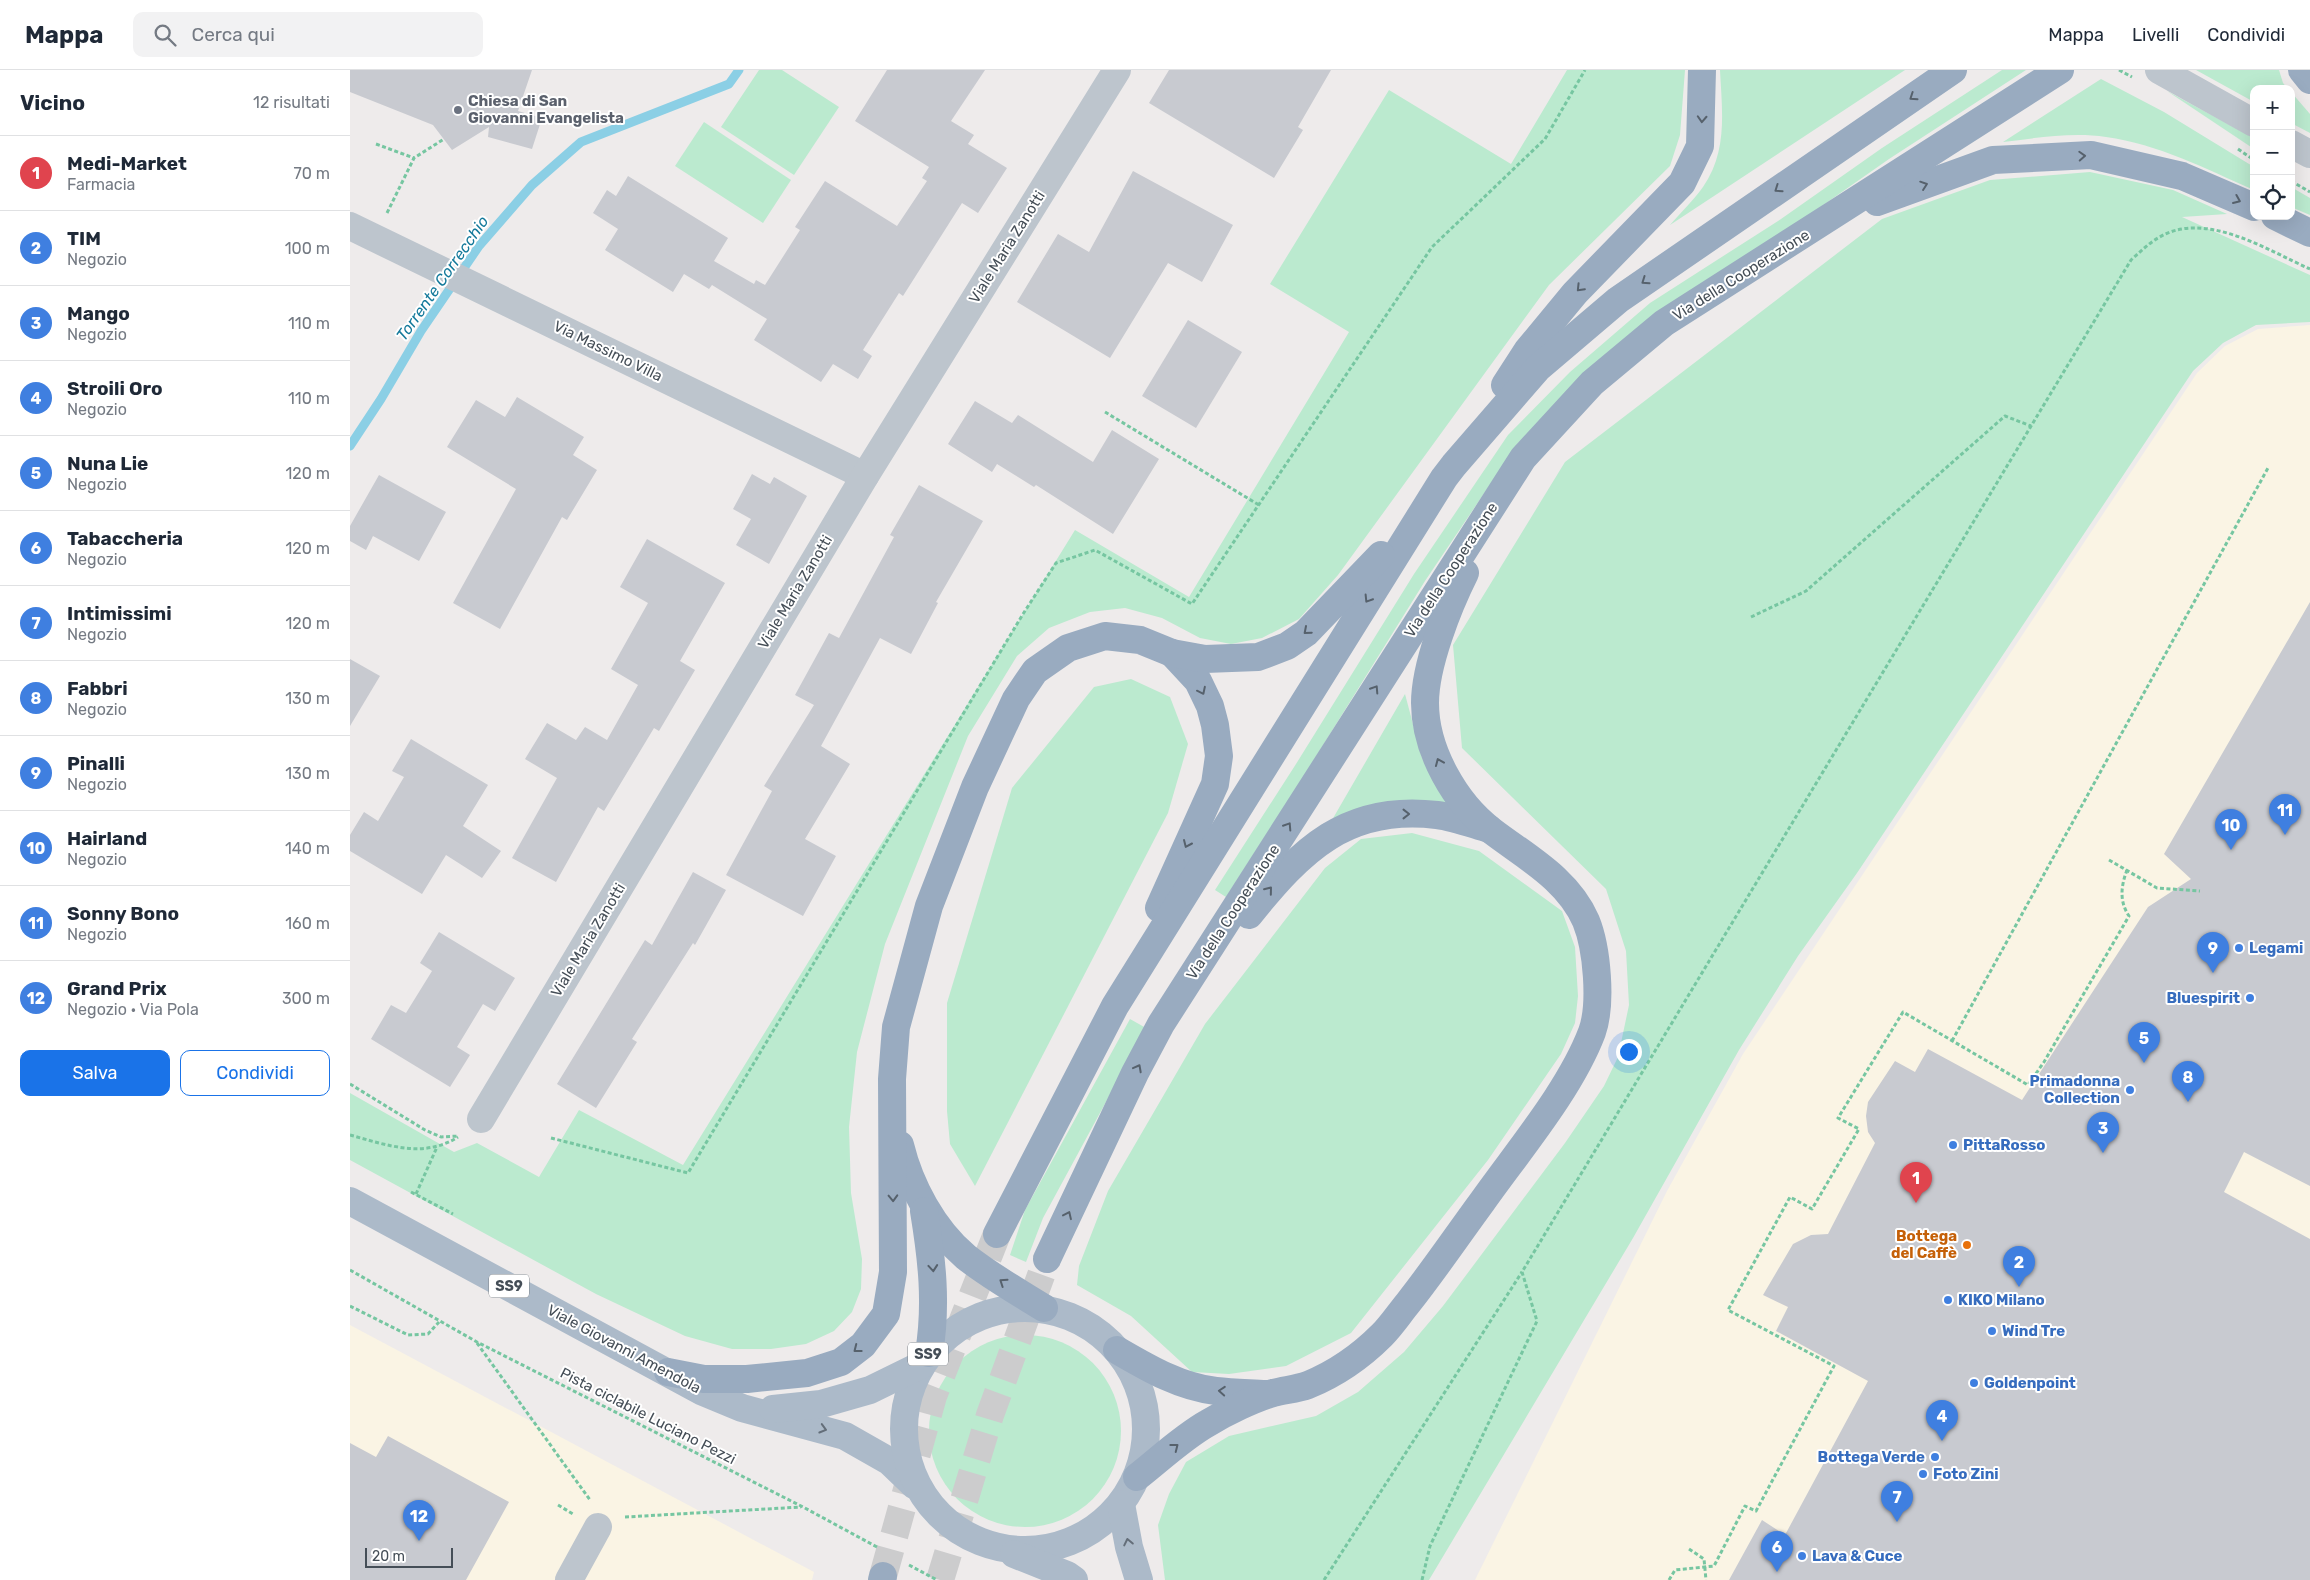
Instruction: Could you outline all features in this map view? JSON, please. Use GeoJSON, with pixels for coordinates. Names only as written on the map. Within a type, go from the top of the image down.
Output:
{"type":"FeatureCollection","features":[{"type":"Feature","properties":{"kind":"highway"},"geometry":{"type":"LineString","coordinates":[[1114,1006],[1449,471],[1527,351],[1575,293],[1682,183],[1700,146],[1702,70]]}},
{"type":"Feature","properties":{"kind":"highway"},"geometry":{"type":"LineString","coordinates":[[668,1372],[704,1379],[746,1379],[807,1373],[841,1362],[863,1345],[886,1314],[894,1272],[892,1168],[894,1114],[892,1079],[896,1027],[929,906],[975,787],[1016,699],[1035,671],[1068,648],[1105,636],[1140,640],[1172,653],[1205,659],[1258,657],[1287,646],[1306,633],[1376,562],[1449,471],[1538,368],[1618,300],[1953,70]]}},
{"type":"Feature","properties":{"kind":"highway","name":"Via della Cooperazione"},"geometry":{"type":"LineString","coordinates":[[1047,1259],[1135,1073],[1161,1024],[1523,458],[1592,384],[1664,323],[2060,70]]}},
{"type":"Feature","properties":{"kind":"highway"},"geometry":{"type":"LineString","coordinates":[[2302,70],[2310,80]]}},
{"type":"Feature","properties":{"kind":"highway"},"geometry":{"type":"LineString","coordinates":[[1813,229],[1897,194],[1993,160],[2092,155],[2182,176],[2250,205]]}},
{"type":"Feature","properties":{"kind":"highway"},"geometry":{"type":"LineString","coordinates":[[2283,220],[2310,233]]}},
{"type":"Feature","properties":{"kind":"highway"},"geometry":{"type":"LineString","coordinates":[[1137,1477],[1206,1424],[1270,1394],[1306,1386],[1337,1370],[1360,1355],[1383,1334],[1424,1282],[1574,1072],[1593,1030],[1597,1004],[1596,974],[1586,920],[1570,895],[1546,869],[1489,829],[1463,801],[1446,777],[1429,738],[1424,702],[1432,654],[1460,582],[1523,458]]}},
{"type":"Feature","properties":{"kind":"highway"},"geometry":{"type":"LineString","coordinates":[[997,1234],[1114,1006],[1215,784],[1219,756],[1215,725],[1210,706],[1198,681],[1172,653]]}},
{"type":"Feature","properties":{"kind":"highway"},"geometry":{"type":"LineString","coordinates":[[1161,1024],[1281,875],[1317,843],[1355,822],[1401,813],[1438,816],[1489,829]]}},
{"type":"Feature","properties":{"kind":"highway"},"geometry":{"type":"LineString","coordinates":[[894,1114],[905,1167],[922,1203],[941,1231],[966,1256],[1044,1308]]}},
{"type":"Feature","properties":{"kind":"highway"},"geometry":{"type":"LineString","coordinates":[[922,1203],[932,1257],[934,1290],[933,1326],[925,1359]]}},
{"type":"Feature","properties":{"kind":"highway"},"geometry":{"type":"LineString","coordinates":[[1117,1350],[1145,1367],[1178,1382],[1215,1391],[1270,1394]]}},
{"type":"Feature","properties":{"kind":"main road","name":"Viale Giovanni Amendola"},"geometry":{"type":"LineString","coordinates":[[350,1201],[701,1391],[742,1408],[845,1436],[889,1460],[920,1492]]}},
{"type":"Feature","properties":{"kind":"main road","name":"SS9"},"geometry":{"type":"LineString","coordinates":[[996,1547],[1019,1551],[1042,1549],[1065,1544],[1086,1534],[1105,1520],[1121,1504],[1137,1477],[1145,1451],[1145,1415],[1142,1397],[1133,1372],[1117,1350],[1102,1335],[1084,1322],[1044,1308],[1011,1308],[980,1315],[952,1331],[925,1359],[909,1389],[903,1415],[903,1442],[909,1468],[920,1492],[940,1517],[966,1536],[1067,1575],[1074,1580]]}},
{"type":"Feature","properties":{"kind":"main road","name":"Viale Giovanni Amendola"},"geometry":{"type":"LineString","coordinates":[[742,1408],[772,1409],[821,1404],[870,1390],[925,1359]]}},
{"type":"Feature","properties":{"kind":"main road"},"geometry":{"type":"LineString","coordinates":[[1121,1504],[1128,1547],[1139,1580]]}},
{"type":"Feature","properties":{"kind":"street","name":"Viale Maria Zanotti"},"geometry":{"type":"LineString","coordinates":[[481,1119],[865,476],[1117,70]]}},
{"type":"Feature","properties":{"kind":"street"},"geometry":{"type":"LineString","coordinates":[[2162,72],[2250,121]]}},
{"type":"Feature","properties":{"kind":"street"},"geometry":{"type":"LineString","coordinates":[[2295,146],[2310,154]]}},
{"type":"Feature","properties":{"kind":"street","name":"Via Massimo Villa"},"geometry":{"type":"LineString","coordinates":[[350,226],[865,476]]}},
{"type":"Feature","properties":{"kind":"street"},"geometry":{"type":"LineString","coordinates":[[570,1580],[595,1515]]}},
{"type":"Feature","properties":{"kind":"path"},"geometry":{"type":"LineString","coordinates":[[385,217],[414,158],[444,139]]}},
{"type":"Feature","properties":{"kind":"path"},"geometry":{"type":"LineString","coordinates":[[376,144],[414,158]]}},
{"type":"Feature","properties":{"kind":"path"},"geometry":{"type":"LineString","coordinates":[[2295,183],[2310,192]]}},
{"type":"Feature","properties":{"kind":"path"},"geometry":{"type":"LineString","coordinates":[[1324,1580],[1522,1272],[2131,260],[2159,237],[2184,227],[2220,229],[2310,269]]}},
{"type":"Feature","properties":{"kind":"path"},"geometry":{"type":"LineString","coordinates":[[1105,412],[1259,505]]}},
{"type":"Feature","properties":{"kind":"path"},"geometry":{"type":"LineString","coordinates":[[1751,618],[1806,591],[2006,416],[2031,426]]}},
{"type":"Feature","properties":{"kind":"path"},"geometry":{"type":"LineString","coordinates":[[1952,1041],[2268,468]]}},
{"type":"Feature","properties":{"kind":"path"},"geometry":{"type":"LineString","coordinates":[[2109,860],[2157,888],[2200,890]]}},
{"type":"Feature","properties":{"kind":"path"},"geometry":{"type":"LineString","coordinates":[[1669,1580],[1674,1570],[1714,1566],[1745,1506],[1756,1511],[1834,1366],[1728,1310],[1790,1197],[1812,1209],[1858,1129],[1838,1118],[1903,1012],[2028,1085],[2044,1062],[2129,916],[2123,906],[2122,895],[2122,883],[2127,870]]}},
{"type":"Feature","properties":{"kind":"path"},"geometry":{"type":"LineString","coordinates":[[350,1084],[425,1130],[441,1137],[459,1136]]}},
{"type":"Feature","properties":{"kind":"path"},"geometry":{"type":"LineString","coordinates":[[350,1135],[415,1149],[437,1147],[459,1136],[481,1119]]}},
{"type":"Feature","properties":{"kind":"path"},"geometry":{"type":"LineString","coordinates":[[416,1194],[437,1147]]}},
{"type":"Feature","properties":{"kind":"path"},"geometry":{"type":"LineString","coordinates":[[412,1192],[453,1214]]}},
{"type":"Feature","properties":{"kind":"path","name":"Pista ciclabile Luciano Pezzi"},"geometry":{"type":"LineString","coordinates":[[350,1270],[477,1342],[802,1507],[878,1548]]}},
{"type":"Feature","properties":{"kind":"path"},"geometry":{"type":"LineString","coordinates":[[1422,1580],[1430,1546],[1537,1321],[1522,1272]]}},
{"type":"Feature","properties":{"kind":"path"},"geometry":{"type":"LineString","coordinates":[[350,1306],[408,1335],[428,1334],[440,1322]]}},
{"type":"Feature","properties":{"kind":"path"},"geometry":{"type":"LineString","coordinates":[[477,1342],[595,1515]]}},
{"type":"Feature","properties":{"kind":"path"},"geometry":{"type":"LineString","coordinates":[[623,1517],[802,1507]]}},
{"type":"Feature","properties":{"kind":"path"},"geometry":{"type":"LineString","coordinates":[[1689,1549],[1704,1558],[1706,1580]]}},
{"type":"Feature","properties":{"kind":"path"},"geometry":{"type":"LineString","coordinates":[[889,1573],[937,1580]]}},
{"type":"Feature","properties":{"kind":"shaded area"},"geometry":{"type":"Polygon","coordinates":[[[2310,325],[2310,1580],[1475,1580],[1667,1191],[1743,1054],[2197,373],[2225,346],[2258,329],[2310,325]]]}},
{"type":"Feature","properties":{"kind":"shaded area"},"geometry":{"type":"Polygon","coordinates":[[[350,1325],[814,1572],[812,1580],[350,1580],[350,1325]]]}},
{"type":"Feature","properties":{"kind":"green space"},"geometry":{"type":"Polygon","coordinates":[[[759,70],[782,70],[839,107],[794,175],[721,127],[759,70]]]}},
{"type":"Feature","properties":{"kind":"green space"},"geometry":{"type":"Polygon","coordinates":[[[1567,70],[1685,70],[1680,135],[1670,166],[1549,285],[1338,575],[1299,619],[1262,638],[1231,644],[1200,638],[1162,618],[1125,608],[1090,612],[1049,628],[1017,656],[968,736],[885,944],[857,1052],[849,1127],[851,1193],[862,1259],[861,1289],[852,1312],[834,1331],[806,1344],[771,1349],[732,1349],[685,1336],[596,1294],[350,1160],[350,1093],[454,1152],[477,1143],[539,1177],[579,1110],[683,1165],[1075,530],[1189,597],[1349,332],[1270,284],[1389,90],[1511,164],[1567,70]]]}},
{"type":"Feature","properties":{"kind":"green space"},"geometry":{"type":"Polygon","coordinates":[[[1720,70],[1905,70],[1670,225],[1703,187],[1716,159],[1722,130],[1720,70]]]}},
{"type":"Feature","properties":{"kind":"green space"},"geometry":{"type":"Polygon","coordinates":[[[2002,70],[2026,70],[1889,159],[1789,229],[1518,443],[1425,581],[1226,897],[1215,890],[1414,574],[1508,435],[1570,372],[1650,303],[1781,219],[1882,148],[2002,70]]]}},
{"type":"Feature","properties":{"kind":"green space"},"geometry":{"type":"Polygon","coordinates":[[[2196,70],[2279,70],[2285,85],[2250,85],[2250,100],[2196,70]]]}},
{"type":"Feature","properties":{"kind":"green space"},"geometry":{"type":"Polygon","coordinates":[[[2101,79],[2164,112],[2250,165],[2250,188],[2163,151],[2125,140],[2080,135],[2003,142],[2101,79]]]}},
{"type":"Feature","properties":{"kind":"green space"},"geometry":{"type":"Polygon","coordinates":[[[2167,91],[2250,136],[2250,146],[2167,91]]]}},
{"type":"Feature","properties":{"kind":"green space"},"geometry":{"type":"Polygon","coordinates":[[[2295,97],[2310,114],[2310,133],[2295,125],[2295,97]]]}},
{"type":"Feature","properties":{"kind":"green space"},"geometry":{"type":"Polygon","coordinates":[[[704,122],[791,180],[763,223],[675,166],[704,122]]]}},
{"type":"Feature","properties":{"kind":"green space"},"geometry":{"type":"Polygon","coordinates":[[[2090,172],[2173,190],[2227,214],[2182,217],[2310,275],[2310,322],[2256,325],[2223,343],[2193,371],[1857,873],[1798,956],[1739,1050],[1633,1238],[1429,1580],[1165,1580],[1158,1525],[1169,1494],[1186,1462],[1229,1436],[1316,1416],[1358,1392],[1404,1352],[1443,1306],[1565,1143],[1604,1086],[1618,1057],[1629,1005],[1626,951],[1606,889],[1462,748],[1453,645],[1565,462],[1882,219],[1990,180],[2090,172]]]}},
{"type":"Feature","properties":{"kind":"green space"},"geometry":{"type":"Polygon","coordinates":[[[2295,189],[2310,198],[2310,215],[2295,209],[2295,189]]]}},
{"type":"Feature","properties":{"kind":"green space"},"geometry":{"type":"Polygon","coordinates":[[[1131,679],[1170,697],[1188,744],[1168,813],[975,1186],[950,1144],[947,1111],[947,1003],[1012,788],[1094,687],[1131,679]]]}},
{"type":"Feature","properties":{"kind":"green space"},"geometry":{"type":"Polygon","coordinates":[[[1405,694],[1422,758],[1448,805],[1332,820],[1405,694]]]}},
{"type":"Feature","properties":{"kind":"green space"},"geometry":{"type":"Polygon","coordinates":[[[1412,833],[1479,851],[1562,911],[1575,947],[1578,996],[1575,1023],[1561,1054],[1488,1160],[1351,1333],[1286,1366],[1229,1374],[1192,1372],[1131,1316],[1077,1285],[1079,1266],[1108,1191],[1205,1024],[1325,868],[1361,839],[1412,833]]]}},
{"type":"Feature","properties":{"kind":"green space"},"geometry":{"type":"Polygon","coordinates":[[[1130,1019],[1146,1028],[1043,1218],[1026,1262],[1010,1255],[1025,1210],[1130,1019]]]}},
{"type":"Feature","properties":{"kind":"green space"},"geometry":{"type":"Polygon","coordinates":[[[1016,1335],[1034,1335],[1062,1342],[1078,1351],[1093,1363],[1105,1378],[1114,1394],[1121,1422],[1121,1440],[1114,1468],[1105,1484],[1093,1499],[1078,1511],[1062,1520],[1034,1527],[1016,1527],[997,1523],[980,1516],[964,1505],[951,1492],[940,1476],[933,1459],[929,1440],[929,1422],[933,1403],[940,1386],[951,1370],[964,1357],[980,1346],[997,1339],[1016,1335]]]}},
{"type":"Feature","properties":{"kind":"building","name":"Chiesa di San Giovanni Evangelista"},"geometry":{"type":"Polygon","coordinates":[[[350,70],[532,70],[518,111],[542,118],[532,149],[488,137],[489,127],[452,150],[433,125],[350,92],[350,70]]]}},
{"type":"Feature","properties":{"kind":"building"},"geometry":{"type":"Polygon","coordinates":[[[887,70],[985,70],[951,121],[974,135],[968,144],[1007,168],[978,213],[962,203],[903,296],[899,293],[863,350],[872,356],[858,379],[833,364],[821,382],[754,340],[767,319],[712,285],[709,289],[684,274],[673,292],[605,250],[618,229],[593,213],[607,190],[616,196],[628,176],[728,238],[714,261],[754,284],[756,280],[765,285],[800,230],[795,227],[825,181],[897,226],[927,181],[922,178],[929,167],[855,121],[887,70]]]}},
{"type":"Feature","properties":{"kind":"building"},"geometry":{"type":"Polygon","coordinates":[[[1169,70],[1331,70],[1298,127],[1303,130],[1274,178],[1149,103],[1169,70]]]}},
{"type":"Feature","properties":{"kind":"building"},"geometry":{"type":"Polygon","coordinates":[[[1133,171],[1233,225],[1202,282],[1168,263],[1110,358],[1017,302],[1058,234],[1089,252],[1133,171]]]}},
{"type":"Feature","properties":{"kind":"building"},"geometry":{"type":"Polygon","coordinates":[[[1188,320],[1242,352],[1196,428],[1142,396],[1188,320]]]}},
{"type":"Feature","properties":{"kind":"building"},"geometry":{"type":"Polygon","coordinates":[[[517,397],[584,437],[573,455],[597,470],[567,520],[562,517],[500,629],[453,603],[516,489],[447,447],[476,400],[505,417],[517,397]]]}},
{"type":"Feature","properties":{"kind":"building"},"geometry":{"type":"Polygon","coordinates":[[[975,401],[1012,423],[1018,415],[1093,462],[1112,430],[1159,459],[1113,534],[1036,485],[1034,487],[997,464],[992,472],[948,444],[975,401]]]}},
{"type":"Feature","properties":{"kind":"building"},"geometry":{"type":"Polygon","coordinates":[[[752,474],[770,484],[774,477],[807,496],[769,564],[736,545],[751,519],[733,509],[752,474]]]}},
{"type":"Feature","properties":{"kind":"building"},"geometry":{"type":"Polygon","coordinates":[[[379,475],[446,512],[419,561],[373,536],[366,550],[350,541],[350,526],[379,475]]]}},
{"type":"Feature","properties":{"kind":"building"},"geometry":{"type":"Polygon","coordinates":[[[919,485],[983,521],[936,602],[938,603],[911,654],[880,638],[821,746],[850,764],[805,839],[836,856],[803,916],[726,875],[772,791],[764,786],[814,705],[795,695],[829,633],[839,638],[894,537],[890,535],[919,485]]]}},
{"type":"Feature","properties":{"kind":"building"},"geometry":{"type":"Polygon","coordinates":[[[647,539],[725,583],[680,661],[695,670],[659,731],[654,728],[604,811],[598,807],[556,882],[512,858],[557,778],[525,759],[547,723],[576,740],[585,727],[607,740],[638,685],[611,669],[648,603],[620,587],[647,539]]]}},
{"type":"Feature","properties":{"kind":"building"},"geometry":{"type":"Polygon","coordinates":[[[2310,602],[2310,1186],[2244,1152],[2224,1192],[2310,1239],[2310,1580],[1729,1580],[1762,1520],[1785,1535],[1868,1381],[1776,1331],[1788,1307],[1763,1295],[1793,1244],[1811,1235],[1828,1234],[1875,1143],[1868,1132],[1866,1116],[1868,1102],[1895,1061],[1915,1072],[1928,1049],[2022,1100],[2148,907],[2191,879],[2164,854],[2310,602]]]}},
{"type":"Feature","properties":{"kind":"building"},"geometry":{"type":"Polygon","coordinates":[[[350,659],[380,676],[350,726],[350,659]]]}},
{"type":"Feature","properties":{"kind":"building"},"geometry":{"type":"Polygon","coordinates":[[[411,739],[488,785],[463,826],[501,851],[482,878],[446,855],[422,894],[350,851],[350,835],[364,812],[378,821],[404,777],[392,771],[411,739]]]}},
{"type":"Feature","properties":{"kind":"building"},"geometry":{"type":"Polygon","coordinates":[[[693,872],[726,890],[695,945],[693,943],[632,1039],[637,1042],[596,1108],[557,1084],[645,940],[652,945],[693,872]]]}},
{"type":"Feature","properties":{"kind":"building"},"geometry":{"type":"Polygon","coordinates":[[[439,932],[515,978],[495,1011],[483,1004],[457,1047],[470,1055],[450,1087],[371,1039],[391,1005],[406,1013],[432,971],[420,963],[439,932]]]}},
{"type":"Feature","properties":{"kind":"building"},"geometry":{"type":"Polygon","coordinates":[[[388,1436],[509,1502],[466,1580],[350,1580],[350,1443],[376,1457],[388,1436]]]}},
{"type":"Feature","properties":{"kind":"waterway","name":"Torrente Correcchio"},"geometry":{"type":"LineString","coordinates":[[350,446],[381,399],[421,331],[479,246],[532,185],[581,142],[729,84],[739,70]]}},
{"type":"Feature","properties":{"kind":"tunnel"},"geometry":{"type":"LineString","coordinates":[[883,1576],[933,1396],[997,1234]]}},
{"type":"Feature","properties":{"kind":"tunnel"},"geometry":{"type":"LineString","coordinates":[[940,1580],[990,1415],[1047,1259]]}},
{"type":"Feature","properties":{"kind":"place","name":"Chiesa di San Giovanni Evangelista"},"geometry":{"type":"Point","coordinates":[458,110]}},
{"type":"Feature","properties":{"kind":"place","name":"Sonny Bono"},"geometry":{"type":"Point","coordinates":[2285,835]}},
{"type":"Feature","properties":{"kind":"place","name":"Hairland"},"geometry":{"type":"Point","coordinates":[2231,850]}},
{"type":"Feature","properties":{"kind":"place","name":"Legami"},"geometry":{"type":"Point","coordinates":[2239,948]}},
{"type":"Feature","properties":{"kind":"place","name":"Pinalli"},"geometry":{"type":"Point","coordinates":[2213,973]}},
{"type":"Feature","properties":{"kind":"place","name":"Bluespirit"},"geometry":{"type":"Point","coordinates":[2250,998]}},
{"type":"Feature","properties":{"kind":"place","name":"Nuna Lie"},"geometry":{"type":"Point","coordinates":[2144,1063]}},
{"type":"Feature","properties":{"kind":"place","name":"Primadonna Collection"},"geometry":{"type":"Point","coordinates":[2130,1090]}},
{"type":"Feature","properties":{"kind":"place","name":"Fabbri"},"geometry":{"type":"Point","coordinates":[2188,1102]}},
{"type":"Feature","properties":{"kind":"place","name":"PittaRosso"},"geometry":{"type":"Point","coordinates":[1953,1145]}},
{"type":"Feature","properties":{"kind":"place","name":"Mango"},"geometry":{"type":"Point","coordinates":[2103,1153]}},
{"type":"Feature","properties":{"kind":"place","name":"Medi-Market"},"geometry":{"type":"Point","coordinates":[1916,1203]}},
{"type":"Feature","properties":{"kind":"place","name":"Bottega del Caffè"},"geometry":{"type":"Point","coordinates":[1967,1245]}},
{"type":"Feature","properties":{"kind":"place","name":"TIM"},"geometry":{"type":"Point","coordinates":[2019,1287]}},
{"type":"Feature","properties":{"kind":"place","name":"KIKO Milano"},"geometry":{"type":"Point","coordinates":[1948,1300]}},
{"type":"Feature","properties":{"kind":"place","name":"Wind Tre"},"geometry":{"type":"Point","coordinates":[1992,1331]}},
{"type":"Feature","properties":{"kind":"place","name":"Goldenpoint"},"geometry":{"type":"Point","coordinates":[1974,1383]}},
{"type":"Feature","properties":{"kind":"place","name":"Stroili Oro"},"geometry":{"type":"Point","coordinates":[1942,1441]}},
{"type":"Feature","properties":{"kind":"place","name":"Bottega Verde"},"geometry":{"type":"Point","coordinates":[1935,1457]}},
{"type":"Feature","properties":{"kind":"place","name":"Foto Zini"},"geometry":{"type":"Point","coordinates":[1923,1474]}},
{"type":"Feature","properties":{"kind":"place","name":"Intimissimi"},"geometry":{"type":"Point","coordinates":[1897,1522]}},
{"type":"Feature","properties":{"kind":"place","name":"Grand Prix"},"geometry":{"type":"Point","coordinates":[419,1541]}},
{"type":"Feature","properties":{"kind":"place","name":"Lava & Cuce"},"geometry":{"type":"Point","coordinates":[1802,1556]}},
{"type":"Feature","properties":{"kind":"place","name":"Tabaccheria"},"geometry":{"type":"Point","coordinates":[1777,1572]}}]}
